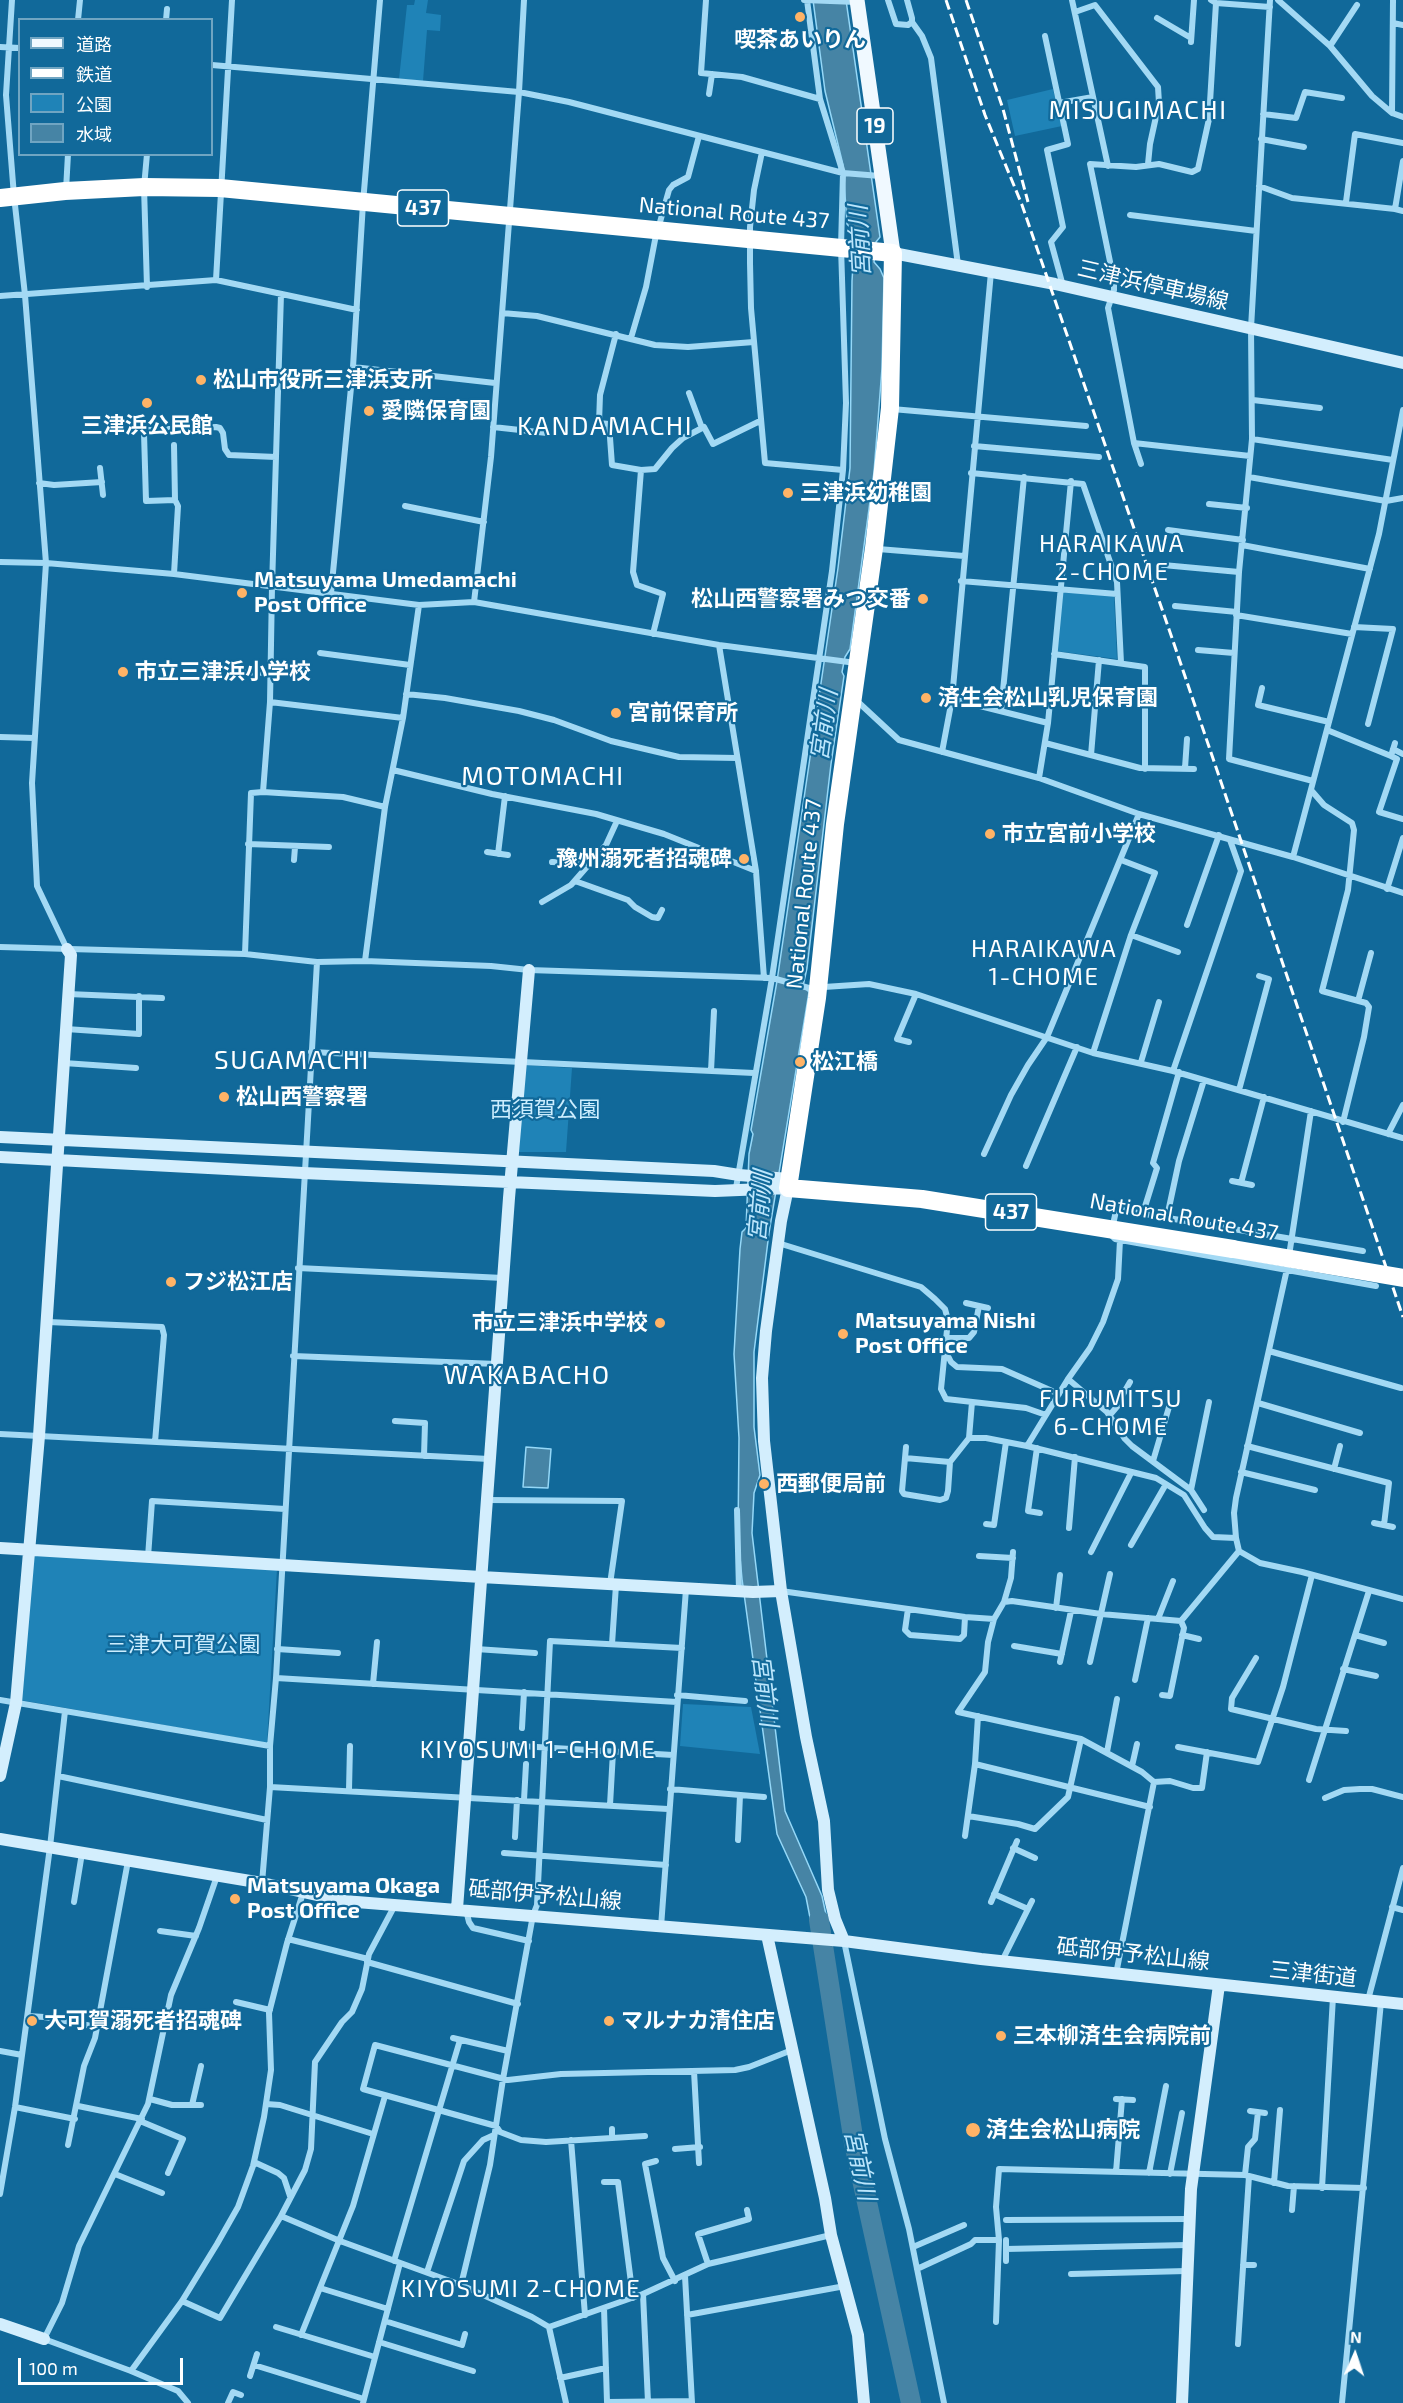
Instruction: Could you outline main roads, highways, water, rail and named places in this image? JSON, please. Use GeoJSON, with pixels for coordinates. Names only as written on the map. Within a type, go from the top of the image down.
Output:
{"type":"FeatureCollection","features":[{"type":"Feature","properties":{"kind":"highway","name":"National Route 437"},"geometry":{"type":"LineString","coordinates":[[7,197],[144,187],[220,188],[889,252],[890,408],[874,548],[853,662],[852,696],[786,1183],[922,1198],[1115,1229],[1403,1268]]}},
{"type":"Feature","properties":{"kind":"highway","name":"National Route 437"},"geometry":{"type":"LineString","coordinates":[[1233,1244],[1403,1278]]}},
{"type":"Feature","properties":{"kind":"main road","name":"19"},"geometry":{"type":"LineString","coordinates":[[854,1],[876,176],[889,252]]}},
{"type":"Feature","properties":{"kind":"water","name":"宮前川"},"geometry":{"type":"Polygon","coordinates":[[[813,0],[846,0],[880,237],[876,242],[874,262],[884,278],[882,368],[874,472],[850,649],[845,657],[842,672],[844,676],[803,986],[809,992],[769,1233],[754,1352],[754,1427],[760,1475],[754,1493],[752,1533],[785,1811],[822,1896],[830,1933],[813,1933],[806,1897],[777,1834],[738,1536],[739,1438],[734,1354],[740,1249],[742,1232],[746,1228],[749,1154],[753,1134],[751,1130],[777,981],[838,568],[850,468],[852,281],[855,233],[847,224],[843,165],[825,91],[813,0]]]}},
{"type":"Feature","properties":{"kind":"water"},"geometry":{"type":"Polygon","coordinates":[[[526,1447],[551,1449],[548,1488],[523,1487],[526,1447]]]}},
{"type":"Feature","properties":{"kind":"waterway","name":"宮前川"},"geometry":{"type":"LineString","coordinates":[[819,1920],[854,2143],[911,2403]]}},
{"type":"Feature","properties":{"kind":"railway"},"geometry":{"type":"LineString","coordinates":[[946,0],[985,115],[1022,205],[1403,1317]]}},
{"type":"Feature","properties":{"kind":"railway"},"geometry":{"type":"LineString","coordinates":[[966,0],[1003,109],[1028,202]]}},
{"type":"Feature","properties":{"kind":"place","name":"喫茶あいりん"},"geometry":{"type":"Point","coordinates":[800,17]}},
{"type":"Feature","properties":{"kind":"place","name":"松山市役所三津浜支所"},"geometry":{"type":"Point","coordinates":[201,380]}},
{"type":"Feature","properties":{"kind":"place","name":"三津浜公民館"},"geometry":{"type":"Point","coordinates":[147,403]}},
{"type":"Feature","properties":{"kind":"place","name":"愛隣保育園"},"geometry":{"type":"Point","coordinates":[369,411]}},
{"type":"Feature","properties":{"kind":"place","name":"三津浜幼稚園"},"geometry":{"type":"Point","coordinates":[788,493]}},
{"type":"Feature","properties":{"kind":"place","name":"Matsuyama Umedamachi Post Office"},"geometry":{"type":"Point","coordinates":[242,593]}},
{"type":"Feature","properties":{"kind":"place","name":"松山西警察署みつ交番"},"geometry":{"type":"Point","coordinates":[923,599]}},
{"type":"Feature","properties":{"kind":"place","name":"市立三津浜小学校"},"geometry":{"type":"Point","coordinates":[123,672]}},
{"type":"Feature","properties":{"kind":"place","name":"済生会松山乳児保育園"},"geometry":{"type":"Point","coordinates":[926,698]}},
{"type":"Feature","properties":{"kind":"place","name":"宮前保育所"},"geometry":{"type":"Point","coordinates":[616,713]}},
{"type":"Feature","properties":{"kind":"place","name":"市立宮前小学校"},"geometry":{"type":"Point","coordinates":[990,834]}},
{"type":"Feature","properties":{"kind":"place","name":"豫州溺死者招魂碑"},"geometry":{"type":"Point","coordinates":[744,859]}},
{"type":"Feature","properties":{"kind":"place","name":"松江橋"},"geometry":{"type":"Point","coordinates":[800,1062]}},
{"type":"Feature","properties":{"kind":"place","name":"松山西警察署"},"geometry":{"type":"Point","coordinates":[224,1097]}},
{"type":"Feature","properties":{"kind":"place","name":"フジ松江店"},"geometry":{"type":"Point","coordinates":[171,1282]}},
{"type":"Feature","properties":{"kind":"place","name":"市立三津浜中学校"},"geometry":{"type":"Point","coordinates":[660,1323]}},
{"type":"Feature","properties":{"kind":"place","name":"Matsuyama Nishi Post Office"},"geometry":{"type":"Point","coordinates":[843,1334]}},
{"type":"Feature","properties":{"kind":"place","name":"西郵便局前"},"geometry":{"type":"Point","coordinates":[764,1484]}},
{"type":"Feature","properties":{"kind":"place","name":"Matsuyama Okaga Post Office"},"geometry":{"type":"Point","coordinates":[235,1899]}},
{"type":"Feature","properties":{"kind":"place","name":"大可賀溺死者招魂碑"},"geometry":{"type":"Point","coordinates":[32,2021]}},
{"type":"Feature","properties":{"kind":"place","name":"マルナカ清住店"},"geometry":{"type":"Point","coordinates":[609,2021]}},
{"type":"Feature","properties":{"kind":"place","name":"三本柳済生会病院前"},"geometry":{"type":"Point","coordinates":[1001,2036]}},
{"type":"Feature","properties":{"kind":"place","name":"済生会松山病院"},"geometry":{"type":"Point","coordinates":[973,2130]}},
{"type":"Feature","properties":{"kind":"district","name":"MISUGIMACHI"},"geometry":{"type":"Point","coordinates":[1138,110]}},
{"type":"Feature","properties":{"kind":"district","name":"KANDAMACHI"},"geometry":{"type":"Point","coordinates":[605,426]}},
{"type":"Feature","properties":{"kind":"district","name":"HARAIKAWA 2-CHOME"},"geometry":{"type":"Point","coordinates":[1112,558]}},
{"type":"Feature","properties":{"kind":"district","name":"MOTOMACHI"},"geometry":{"type":"Point","coordinates":[543,776]}},
{"type":"Feature","properties":{"kind":"district","name":"HARAIKAWA 1-CHOME"},"geometry":{"type":"Point","coordinates":[1044,963]}},
{"type":"Feature","properties":{"kind":"district","name":"SUGAMACHI"},"geometry":{"type":"Point","coordinates":[292,1060]}},
{"type":"Feature","properties":{"kind":"district","name":"WAKABACHO"},"geometry":{"type":"Point","coordinates":[527,1375]}},
{"type":"Feature","properties":{"kind":"district","name":"FURUMITSU 6-CHOME"},"geometry":{"type":"Point","coordinates":[1111,1413]}},
{"type":"Feature","properties":{"kind":"district","name":"KIYOSUMI 1-CHOME"},"geometry":{"type":"Point","coordinates":[538,1750]}},
{"type":"Feature","properties":{"kind":"district","name":"KIYOSUMI 2-CHOME"},"geometry":{"type":"Point","coordinates":[521,2289]}},
{"type":"Feature","properties":{"kind":"park label","name":"西須賀公園"},"geometry":{"type":"Point","coordinates":[545,1110]}},
{"type":"Feature","properties":{"kind":"park label","name":"三津大可賀公園"},"geometry":{"type":"Point","coordinates":[183,1645]}}]}
